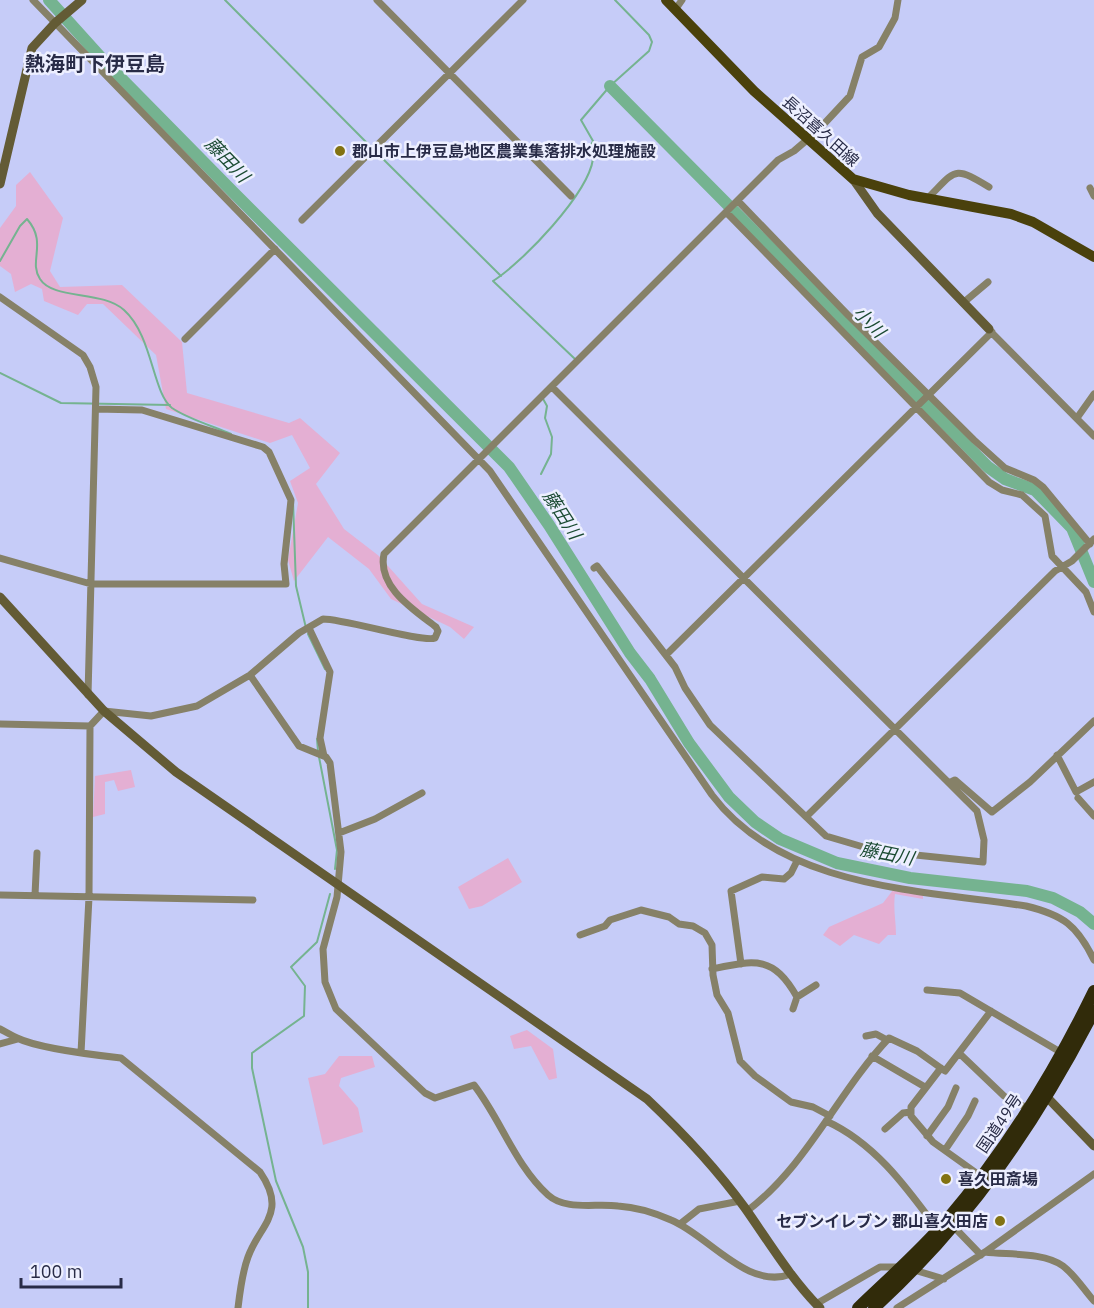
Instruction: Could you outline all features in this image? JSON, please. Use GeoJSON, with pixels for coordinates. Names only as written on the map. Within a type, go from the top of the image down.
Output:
{"type":"FeatureCollection","features":[{"type":"Feature","properties":{"kind":"highway","name":"国道49号"},"geometry":{"type":"LineString","coordinates":[[874,1308],[954,1227],[1029,1108],[1044,1094],[1094,991]]}},
{"type":"Feature","properties":{"kind":"highway","name":"国道49号"},"geometry":{"type":"LineString","coordinates":[[858,1308],[938,1230],[985,1179],[1044,1094],[1094,1011]]}},
{"type":"Feature","properties":{"kind":"main road","name":"長沼喜久田線"},"geometry":{"type":"LineString","coordinates":[[666,0],[678,5],[754,91],[853,179],[870,186],[1011,214],[1033,222],[1094,257]]}},
{"type":"Feature","properties":{"kind":"street"},"geometry":{"type":"LineString","coordinates":[[33,0],[409,384],[490,471],[724,810],[749,833],[797,861],[840,877],[1026,906],[1053,914],[1078,932],[1094,960]]}},
{"type":"Feature","properties":{"kind":"street"},"geometry":{"type":"LineString","coordinates":[[0,184],[32,48],[55,23],[82,0]]}},
{"type":"Feature","properties":{"kind":"street"},"geometry":{"type":"LineString","coordinates":[[377,0],[571,196]]}},
{"type":"Feature","properties":{"kind":"street"},"geometry":{"type":"LineString","coordinates":[[302,220],[523,0]]}},
{"type":"Feature","properties":{"kind":"street"},"geometry":{"type":"LineString","coordinates":[[104,711],[151,716],[197,706],[250,675],[299,633],[318,620],[327,619],[427,640],[435,638],[438,631],[436,627],[400,599],[382,563],[384,554],[727,213],[778,159],[809,140],[850,96],[862,57],[879,48],[895,18],[898,0]]}},
{"type":"Feature","properties":{"kind":"street"},"geometry":{"type":"LineString","coordinates":[[928,198],[951,175],[958,172],[965,172],[989,187]]}},
{"type":"Feature","properties":{"kind":"street"},"geometry":{"type":"LineString","coordinates":[[853,179],[877,213],[1094,435]]}},
{"type":"Feature","properties":{"kind":"street"},"geometry":{"type":"LineString","coordinates":[[738,201],[928,395],[1005,468],[1034,480],[1043,487],[1090,544],[1061,567],[807,816]]}},
{"type":"Feature","properties":{"kind":"street"},"geometry":{"type":"LineString","coordinates":[[727,213],[989,482],[1002,490],[1022,495],[1045,516],[1052,556],[1086,592],[1094,612]]}},
{"type":"Feature","properties":{"kind":"street"},"geometry":{"type":"LineString","coordinates":[[185,339],[275,249]]}},
{"type":"Feature","properties":{"kind":"street"},"geometry":{"type":"LineString","coordinates":[[963,303],[988,282]]}},
{"type":"Feature","properties":{"kind":"street"},"geometry":{"type":"LineString","coordinates":[[0,297],[83,355],[90,366],[96,387],[88,695]]}},
{"type":"Feature","properties":{"kind":"street"},"geometry":{"type":"LineString","coordinates":[[666,655],[928,395],[990,330]]}},
{"type":"Feature","properties":{"kind":"street"},"geometry":{"type":"LineString","coordinates":[[552,387],[977,811],[984,840],[983,862],[877,851],[826,836],[710,725],[666,655],[597,566],[594,567]]}},
{"type":"Feature","properties":{"kind":"street"},"geometry":{"type":"LineString","coordinates":[[1077,418],[1094,394]]}},
{"type":"Feature","properties":{"kind":"street"},"geometry":{"type":"LineString","coordinates":[[0,558],[91,584],[285,584],[284,564],[291,500],[278,462],[263,447],[182,420],[142,410],[96,409]]}},
{"type":"Feature","properties":{"kind":"street"},"geometry":{"type":"LineString","coordinates":[[0,597],[104,711],[176,772],[647,1099],[687,1136],[740,1201],[791,1274],[818,1306],[863,1275],[879,1267],[901,1266]]}},
{"type":"Feature","properties":{"kind":"street"},"geometry":{"type":"LineString","coordinates":[[309,628],[330,672],[320,738],[324,756]]}},
{"type":"Feature","properties":{"kind":"street"},"geometry":{"type":"LineString","coordinates":[[250,675],[299,746],[329,760],[334,783],[341,852],[339,884],[322,960],[331,1001],[343,1017],[425,1093],[435,1098],[474,1084],[516,1154],[547,1194],[560,1203],[619,1206],[680,1224],[735,1263],[752,1272],[778,1279],[791,1274]]}},
{"type":"Feature","properties":{"kind":"street"},"geometry":{"type":"LineString","coordinates":[[81,1053],[89,897],[90,726],[104,711]]}},
{"type":"Feature","properties":{"kind":"street"},"geometry":{"type":"LineString","coordinates":[[949,783],[955,780],[992,812],[1030,782],[1094,721]]}},
{"type":"Feature","properties":{"kind":"street"},"geometry":{"type":"LineString","coordinates":[[0,724],[90,726]]}},
{"type":"Feature","properties":{"kind":"street"},"geometry":{"type":"LineString","coordinates":[[1057,755],[1076,792],[1094,782]]}},
{"type":"Feature","properties":{"kind":"street"},"geometry":{"type":"LineString","coordinates":[[339,833],[375,819],[422,793]]}},
{"type":"Feature","properties":{"kind":"street"},"geometry":{"type":"LineString","coordinates":[[1078,798],[1094,816]]}},
{"type":"Feature","properties":{"kind":"street"},"geometry":{"type":"LineString","coordinates":[[35,896],[37,853]]}},
{"type":"Feature","properties":{"kind":"street"},"geometry":{"type":"LineString","coordinates":[[741,964],[731,891],[762,877],[784,879],[791,873],[797,861]]}},
{"type":"Feature","properties":{"kind":"street"},"geometry":{"type":"LineString","coordinates":[[0,895],[253,900]]}},
{"type":"Feature","properties":{"kind":"street"},"geometry":{"type":"LineString","coordinates":[[580,935],[605,926],[610,920],[641,910],[656,913],[705,933],[712,945],[712,969],[717,995],[728,1013],[740,1061],[755,1076],[791,1102],[813,1107],[846,1130],[893,1171],[938,1230]]}},
{"type":"Feature","properties":{"kind":"street"},"geometry":{"type":"LineString","coordinates":[[712,969],[741,964],[775,968],[786,979],[797,997]]}},
{"type":"Feature","properties":{"kind":"street"},"geometry":{"type":"LineString","coordinates":[[793,1009],[797,997],[816,985]]}},
{"type":"Feature","properties":{"kind":"street"},"geometry":{"type":"LineString","coordinates":[[927,990],[960,993],[1062,1053]]}},
{"type":"Feature","properties":{"kind":"street"},"geometry":{"type":"LineString","coordinates":[[866,1036],[876,1034],[887,1040],[889,1038],[917,1051],[945,1071],[991,1011]]}},
{"type":"Feature","properties":{"kind":"street"},"geometry":{"type":"LineString","coordinates":[[0,1029],[18,1039],[81,1053],[121,1058],[244,1159],[266,1181],[271,1197],[270,1218],[248,1257],[238,1308]]}},
{"type":"Feature","properties":{"kind":"street"},"geometry":{"type":"LineString","coordinates":[[0,1044],[18,1039]]}},
{"type":"Feature","properties":{"kind":"street"},"geometry":{"type":"LineString","coordinates":[[747,1211],[804,1152],[872,1056],[887,1040]]}},
{"type":"Feature","properties":{"kind":"street"},"geometry":{"type":"LineString","coordinates":[[959,1053],[1004,1096],[1029,1108]]}},
{"type":"Feature","properties":{"kind":"street"},"geometry":{"type":"LineString","coordinates":[[872,1056],[925,1087]]}},
{"type":"Feature","properties":{"kind":"street"},"geometry":{"type":"LineString","coordinates":[[940,1068],[911,1107],[911,1116],[927,1136],[985,1179]]}},
{"type":"Feature","properties":{"kind":"street"},"geometry":{"type":"LineString","coordinates":[[927,1136],[948,1107],[956,1088]]}},
{"type":"Feature","properties":{"kind":"street"},"geometry":{"type":"LineString","coordinates":[[1044,1094],[1092,1142]]}},
{"type":"Feature","properties":{"kind":"street"},"geometry":{"type":"LineString","coordinates":[[945,1149],[968,1116],[975,1101]]}},
{"type":"Feature","properties":{"kind":"street"},"geometry":{"type":"LineString","coordinates":[[885,1129],[903,1113],[911,1112]]}},
{"type":"Feature","properties":{"kind":"street"},"geometry":{"type":"LineString","coordinates":[[897,1308],[983,1254],[1094,1174]]}},
{"type":"Feature","properties":{"kind":"street"},"geometry":{"type":"LineString","coordinates":[[680,1224],[699,1209],[740,1201]]}},
{"type":"Feature","properties":{"kind":"street"},"geometry":{"type":"LineString","coordinates":[[954,1227],[983,1254],[1042,1258],[1059,1263],[1094,1301]]}},
{"type":"Feature","properties":{"kind":"street"},"geometry":{"type":"LineString","coordinates":[[914,1270],[944,1279]]}},
{"type":"Feature","properties":{"kind":"shaded area"},"geometry":{"type":"Polygon","coordinates":[[[30,172],[63,218],[50,271],[60,287],[122,285],[182,342],[187,393],[289,423],[300,418],[340,453],[316,484],[344,529],[379,556],[422,604],[474,627],[464,639],[450,627],[391,599],[369,569],[328,537],[294,581],[288,560],[298,503],[290,481],[310,468],[292,435],[270,443],[166,409],[156,355],[103,304],[87,304],[78,315],[44,301],[42,289],[31,284],[15,292],[11,274],[0,266],[0,228],[16,206],[16,185],[30,172]]]}},
{"type":"Feature","properties":{"kind":"shaded area"},"geometry":{"type":"Polygon","coordinates":[[[131,770],[135,787],[118,791],[114,780],[105,782],[105,814],[93,817],[95,776],[131,770]]]}},
{"type":"Feature","properties":{"kind":"shaded area"},"geometry":{"type":"Polygon","coordinates":[[[508,858],[522,882],[482,906],[469,909],[458,887],[508,858]]]}},
{"type":"Feature","properties":{"kind":"shaded area"},"geometry":{"type":"Polygon","coordinates":[[[893,890],[923,893],[923,899],[895,894],[896,935],[888,935],[879,944],[854,935],[840,946],[823,935],[829,927],[883,903],[893,890]]]}},
{"type":"Feature","properties":{"kind":"shaded area"},"geometry":{"type":"Polygon","coordinates":[[[527,1030],[553,1049],[557,1078],[549,1080],[531,1046],[514,1049],[510,1036],[527,1030]]]}},
{"type":"Feature","properties":{"kind":"shaded area"},"geometry":{"type":"Polygon","coordinates":[[[339,1056],[372,1056],[375,1067],[341,1078],[339,1086],[358,1108],[363,1132],[323,1145],[308,1078],[325,1074],[339,1056]]]}},
{"type":"Feature","properties":{"kind":"waterway","name":"藤田川"},"geometry":{"type":"LineString","coordinates":[[49,0],[104,61],[232,191],[509,467],[549,525],[630,653],[650,679],[689,743],[729,797],[755,822],[780,839],[837,863],[910,878],[1027,891],[1053,898],[1080,912],[1094,924]]}},
{"type":"Feature","properties":{"kind":"waterway"},"geometry":{"type":"LineString","coordinates":[[225,0],[371,147]]}},
{"type":"Feature","properties":{"kind":"waterway"},"geometry":{"type":"LineString","coordinates":[[575,359],[493,281],[521,259],[567,208],[588,174],[593,157],[591,145],[593,141],[581,120],[610,86],[649,51],[652,42],[649,35],[615,0]]}},
{"type":"Feature","properties":{"kind":"waterway","name":"小川"},"geometry":{"type":"LineString","coordinates":[[610,86],[988,467],[1005,479],[1035,490],[1072,528],[1094,582]]}},
{"type":"Feature","properties":{"kind":"waterway"},"geometry":{"type":"LineString","coordinates":[[375,151],[501,276]]}},
{"type":"Feature","properties":{"kind":"waterway"},"geometry":{"type":"LineString","coordinates":[[0,261],[20,226],[27,219],[36,236],[37,272],[46,286],[66,293],[103,300],[124,310],[134,321],[141,334],[165,400],[178,412],[231,434]]}},
{"type":"Feature","properties":{"kind":"waterway"},"geometry":{"type":"LineString","coordinates":[[0,373],[61,403],[170,405]]}},
{"type":"Feature","properties":{"kind":"waterway"},"geometry":{"type":"LineString","coordinates":[[541,474],[551,454],[552,437],[545,418],[547,406],[542,397]]}},
{"type":"Feature","properties":{"kind":"waterway"},"geometry":{"type":"LineString","coordinates":[[293,501],[296,586],[306,628]]}},
{"type":"Feature","properties":{"kind":"waterway"},"geometry":{"type":"LineString","coordinates":[[308,634],[325,669]]}},
{"type":"Feature","properties":{"kind":"waterway"},"geometry":{"type":"LineString","coordinates":[[317,739],[318,751]]}},
{"type":"Feature","properties":{"kind":"waterway"},"geometry":{"type":"LineString","coordinates":[[319,757],[337,850],[335,869]]}},
{"type":"Feature","properties":{"kind":"waterway"},"geometry":{"type":"LineString","coordinates":[[308,1308],[308,1272],[303,1247],[276,1181],[252,1068],[252,1053],[304,1016],[305,986],[291,967],[317,942],[330,894]]}},
{"type":"Feature","properties":{"kind":"place","name":"郡山市上伊豆島地区農業集落排水処理施設"},"geometry":{"type":"Point","coordinates":[340,151]}},
{"type":"Feature","properties":{"kind":"place","name":"喜久田斎場"},"geometry":{"type":"Point","coordinates":[946,1179]}},
{"type":"Feature","properties":{"kind":"place","name":"セブンイレブン 郡山喜久田店"},"geometry":{"type":"Point","coordinates":[1000,1221]}},
{"type":"Feature","properties":{"kind":"district","name":"熱海町下伊豆島"},"geometry":{"type":"Point","coordinates":[95,64]}}]}
